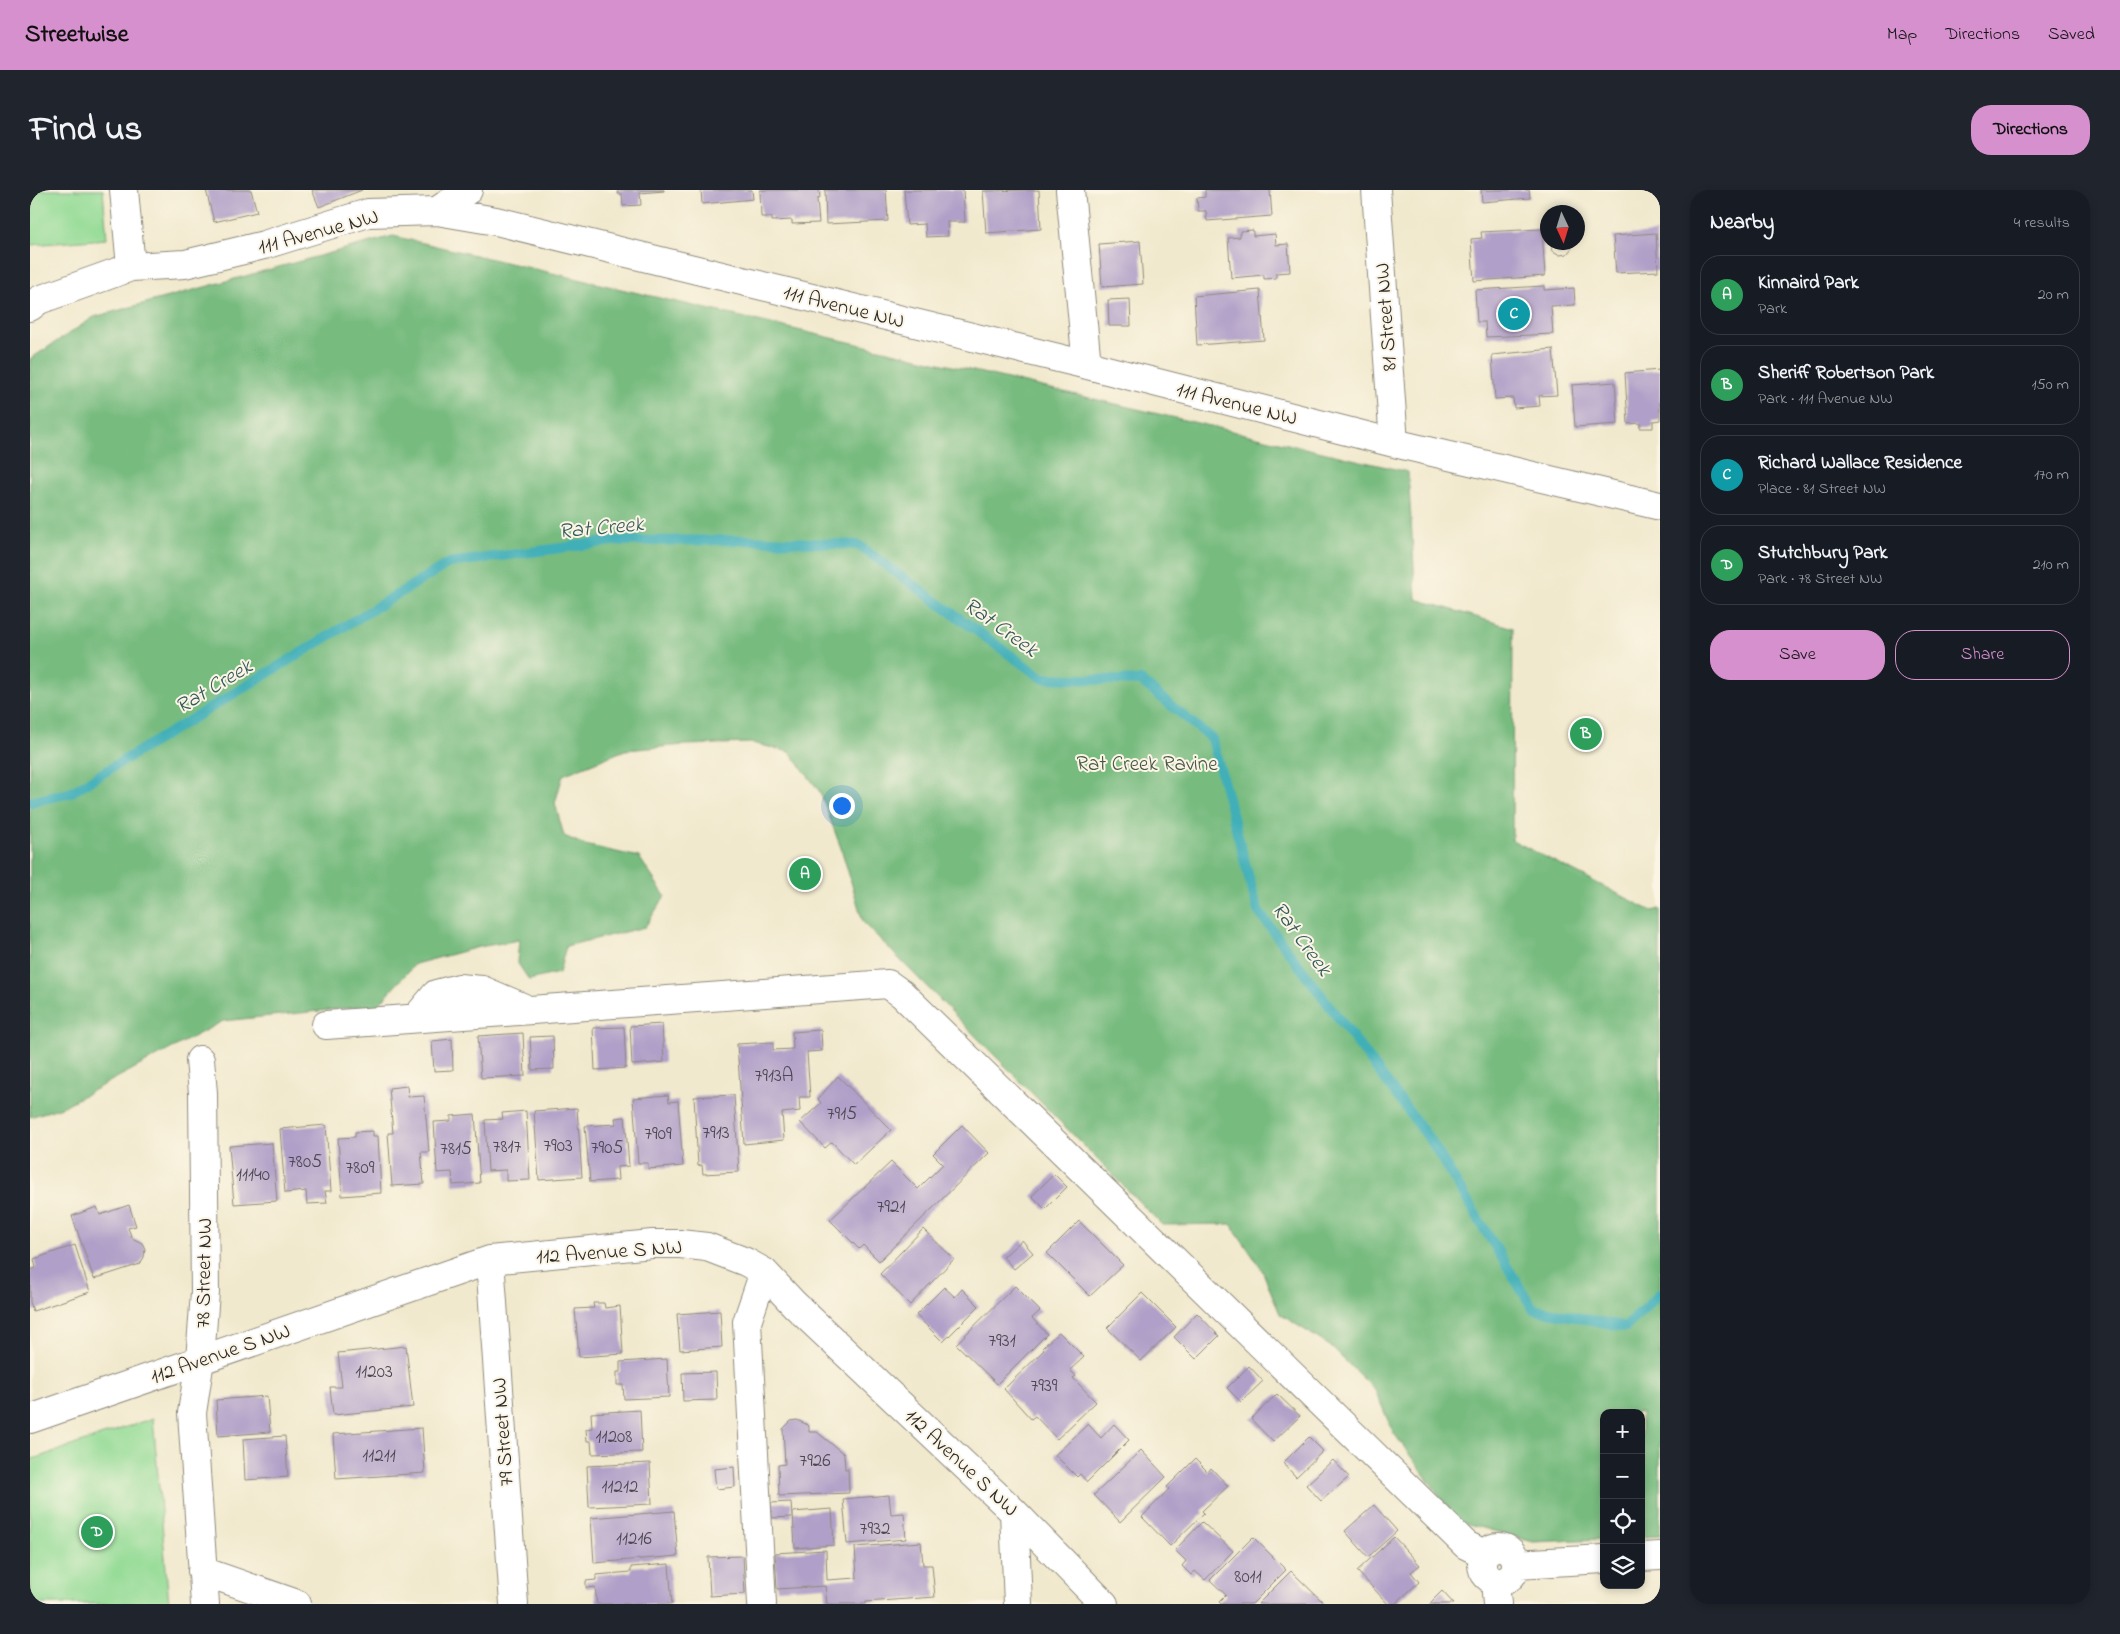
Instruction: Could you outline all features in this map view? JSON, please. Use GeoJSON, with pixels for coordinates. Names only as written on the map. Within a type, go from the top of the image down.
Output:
{"type":"FeatureCollection","features":[{"type":"Feature","properties":{"kind":"street"},"geometry":{"type":"LineString","coordinates":[[124,190],[132,267]]}},
{"type":"Feature","properties":{"kind":"street"},"geometry":{"type":"LineString","coordinates":[[437,211],[468,190]]}},
{"type":"Feature","properties":{"kind":"street"},"geometry":{"type":"LineString","coordinates":[[1070,190],[1087,365]]}},
{"type":"Feature","properties":{"kind":"street","name":"81 Street NW"},"geometry":{"type":"LineString","coordinates":[[1376,190],[1394,443]]}},
{"type":"Feature","properties":{"kind":"street","name":"111 Avenue NW"},"geometry":{"type":"LineString","coordinates":[[30,306],[39,300],[132,267],[185,264],[264,245],[368,213],[437,211],[496,221],[1087,365],[1394,443],[1660,506]]}},
{"type":"Feature","properties":{"kind":"street"},"geometry":{"type":"LineString","coordinates":[[30,280],[56,295]]}},
{"type":"Feature","properties":{"kind":"street"},"geometry":{"type":"LineString","coordinates":[[326,1025],[888,984],[910,1001],[1466,1545],[1484,1554]]}},
{"type":"Feature","properties":{"kind":"street","name":"78 Street NW"},"geometry":{"type":"LineString","coordinates":[[200,1060],[203,1093],[205,1292],[200,1360],[192,1413],[205,1604]]}},
{"type":"Feature","properties":{"kind":"street","name":"112 Avenue S NW"},"geometry":{"type":"LineString","coordinates":[[30,1419],[490,1260],[652,1244],[680,1244],[707,1248],[727,1254],[764,1272],[794,1304],[1014,1512],[1104,1604]]}},
{"type":"Feature","properties":{"kind":"street","name":"79 Street NW"},"geometry":{"type":"LineString","coordinates":[[490,1260],[514,1604]]}},
{"type":"Feature","properties":{"kind":"street"},"geometry":{"type":"LineString","coordinates":[[762,1604],[747,1322],[764,1272]]}},
{"type":"Feature","properties":{"kind":"street"},"geometry":{"type":"LineString","coordinates":[[1014,1512],[1018,1604]]}},
{"type":"Feature","properties":{"kind":"street"},"geometry":{"type":"LineString","coordinates":[[1493,1548],[1505,1548],[1514,1555],[1516,1564],[1511,1577],[1501,1582],[1496,1592],[1490,1579],[1482,1571],[1482,1560],[1484,1554],[1493,1548]]}},
{"type":"Feature","properties":{"kind":"street"},"geometry":{"type":"LineString","coordinates":[[1645,1557],[1660,1556]]}},
{"type":"Feature","properties":{"kind":"street"},"geometry":{"type":"LineString","coordinates":[[1516,1564],[1600,1559]]}},
{"type":"Feature","properties":{"kind":"street"},"geometry":{"type":"LineString","coordinates":[[202,1571],[297,1604]]}},
{"type":"Feature","properties":{"kind":"green space"},"geometry":{"type":"Polygon","coordinates":[[[30,190],[103,190],[107,239],[30,245],[30,190]]]}},
{"type":"Feature","properties":{"kind":"green space","name":"Rat Creek Ravine"},"geometry":{"type":"Polygon","coordinates":[[[393,236],[1408,472],[1416,599],[1513,628],[1512,840],[1652,911],[1660,909],[1660,1536],[1645,1537],[1645,1409],[1600,1409],[1600,1539],[1533,1542],[1458,1521],[1393,1432],[1375,1390],[1330,1346],[1280,1314],[1262,1270],[1231,1224],[1162,1225],[863,922],[841,848],[820,792],[790,752],[752,743],[685,745],[625,750],[563,775],[555,803],[564,836],[585,845],[639,857],[665,896],[645,927],[566,946],[559,973],[529,980],[517,962],[519,940],[479,947],[415,964],[378,1005],[223,1021],[62,1107],[30,1117],[30,359],[94,317],[393,236]]]}},
{"type":"Feature","properties":{"kind":"green space"},"geometry":{"type":"Polygon","coordinates":[[[153,1418],[169,1604],[30,1604],[30,1460],[153,1418]]]}},
{"type":"Feature","properties":{"kind":"building"},"geometry":{"type":"Polygon","coordinates":[[[206,190],[251,190],[257,212],[214,222],[206,190]]]}},
{"type":"Feature","properties":{"kind":"building"},"geometry":{"type":"Polygon","coordinates":[[[312,190],[362,190],[319,207],[312,190]]]}},
{"type":"Feature","properties":{"kind":"building"},"geometry":{"type":"Polygon","coordinates":[[[618,190],[664,191],[640,193],[641,205],[623,206],[622,194],[618,194],[618,190]]]}},
{"type":"Feature","properties":{"kind":"building"},"geometry":{"type":"Polygon","coordinates":[[[701,190],[752,190],[753,199],[702,204],[701,190]]]}},
{"type":"Feature","properties":{"kind":"building"},"geometry":{"type":"Polygon","coordinates":[[[760,190],[819,190],[820,198],[817,199],[819,223],[792,224],[792,220],[772,221],[772,217],[761,217],[760,190]]]}},
{"type":"Feature","properties":{"kind":"building"},"geometry":{"type":"Polygon","coordinates":[[[825,190],[886,190],[888,221],[826,224],[825,190]]]}},
{"type":"Feature","properties":{"kind":"building"},"geometry":{"type":"Polygon","coordinates":[[[904,190],[963,190],[965,222],[947,222],[948,236],[926,237],[925,224],[907,225],[904,190]]]}},
{"type":"Feature","properties":{"kind":"building"},"geometry":{"type":"Polygon","coordinates":[[[1039,190],[1041,229],[986,233],[983,191],[1039,190]]]}},
{"type":"Feature","properties":{"kind":"building"},"geometry":{"type":"Polygon","coordinates":[[[1205,190],[1270,190],[1272,216],[1207,221],[1206,211],[1198,211],[1197,198],[1205,197],[1205,190]]]}},
{"type":"Feature","properties":{"kind":"building"},"geometry":{"type":"Polygon","coordinates":[[[1481,190],[1529,190],[1530,198],[1482,202],[1481,190]]]}},
{"type":"Feature","properties":{"kind":"building"},"geometry":{"type":"Polygon","coordinates":[[[1540,229],[1540,250],[1543,250],[1545,276],[1474,281],[1471,239],[1482,238],[1481,232],[1540,229]]]}},
{"type":"Feature","properties":{"kind":"building"},"geometry":{"type":"Polygon","coordinates":[[[1253,230],[1253,236],[1275,234],[1276,245],[1288,244],[1290,272],[1276,273],[1276,278],[1264,279],[1264,275],[1231,278],[1228,238],[1240,237],[1240,231],[1253,230]]]}},
{"type":"Feature","properties":{"kind":"building"},"geometry":{"type":"Polygon","coordinates":[[[1656,233],[1658,271],[1616,273],[1613,236],[1656,233]]]}},
{"type":"Feature","properties":{"kind":"building"},"geometry":{"type":"Polygon","coordinates":[[[1140,241],[1143,284],[1102,287],[1099,244],[1140,241]]]}},
{"type":"Feature","properties":{"kind":"building"},"geometry":{"type":"Polygon","coordinates":[[[1570,250],[1567,254],[1560,255],[1553,251],[1570,250]]]}},
{"type":"Feature","properties":{"kind":"building"},"geometry":{"type":"Polygon","coordinates":[[[1544,286],[1544,290],[1574,288],[1575,305],[1551,306],[1553,334],[1486,337],[1485,322],[1477,322],[1475,290],[1544,286]]]}},
{"type":"Feature","properties":{"kind":"building"},"geometry":{"type":"Polygon","coordinates":[[[1260,290],[1264,340],[1197,345],[1194,296],[1260,290]]]}},
{"type":"Feature","properties":{"kind":"building"},"geometry":{"type":"Polygon","coordinates":[[[1130,299],[1131,326],[1109,326],[1108,300],[1130,299]]]}},
{"type":"Feature","properties":{"kind":"building"},"geometry":{"type":"Polygon","coordinates":[[[1553,349],[1557,395],[1539,396],[1540,406],[1514,408],[1513,398],[1495,399],[1492,355],[1553,349]]]}},
{"type":"Feature","properties":{"kind":"building"},"geometry":{"type":"Polygon","coordinates":[[[1660,370],[1660,420],[1653,421],[1653,428],[1640,428],[1640,423],[1628,424],[1625,373],[1660,370]]]}},
{"type":"Feature","properties":{"kind":"building"},"geometry":{"type":"Polygon","coordinates":[[[1615,382],[1618,424],[1575,427],[1572,385],[1615,382]]]}},
{"type":"Feature","properties":{"kind":"building"},"geometry":{"type":"Polygon","coordinates":[[[662,1024],[664,1062],[632,1065],[630,1026],[662,1024]]]}},
{"type":"Feature","properties":{"kind":"building"},"geometry":{"type":"Polygon","coordinates":[[[624,1027],[626,1068],[595,1070],[593,1028],[624,1027]]]}},
{"type":"Feature","properties":{"kind":"building"},"geometry":{"type":"Polygon","coordinates":[[[821,1030],[822,1051],[807,1052],[810,1097],[799,1097],[800,1111],[782,1113],[784,1140],[744,1144],[737,1044],[773,1042],[773,1050],[793,1049],[792,1032],[821,1030]]]}},
{"type":"Feature","properties":{"kind":"building"},"geometry":{"type":"Polygon","coordinates":[[[523,1033],[525,1076],[481,1078],[478,1036],[523,1033]]]}},
{"type":"Feature","properties":{"kind":"building"},"geometry":{"type":"Polygon","coordinates":[[[553,1036],[554,1069],[532,1070],[530,1037],[553,1036]]]}},
{"type":"Feature","properties":{"kind":"building"},"geometry":{"type":"Polygon","coordinates":[[[452,1039],[453,1070],[434,1071],[432,1041],[452,1039]]]}},
{"type":"Feature","properties":{"kind":"building"},"geometry":{"type":"Polygon","coordinates":[[[838,1076],[891,1130],[854,1165],[832,1142],[825,1148],[800,1122],[821,1103],[818,1099],[838,1076]]]}},
{"type":"Feature","properties":{"kind":"building"},"geometry":{"type":"Polygon","coordinates":[[[407,1086],[408,1097],[424,1096],[429,1152],[421,1152],[424,1184],[392,1186],[388,1133],[393,1133],[389,1088],[407,1086]]]}},
{"type":"Feature","properties":{"kind":"building"},"geometry":{"type":"Polygon","coordinates":[[[668,1095],[669,1102],[678,1101],[683,1166],[648,1169],[648,1163],[638,1163],[633,1098],[668,1095]]]}},
{"type":"Feature","properties":{"kind":"building"},"geometry":{"type":"Polygon","coordinates":[[[734,1095],[739,1172],[703,1174],[702,1165],[698,1166],[694,1097],[734,1095]]]}},
{"type":"Feature","properties":{"kind":"building"},"geometry":{"type":"Polygon","coordinates":[[[577,1108],[582,1177],[539,1180],[534,1111],[577,1108]]]}},
{"type":"Feature","properties":{"kind":"building"},"geometry":{"type":"Polygon","coordinates":[[[526,1111],[530,1180],[506,1181],[506,1170],[488,1171],[485,1120],[503,1119],[502,1113],[526,1111]]]}},
{"type":"Feature","properties":{"kind":"building"},"geometry":{"type":"Polygon","coordinates":[[[475,1114],[480,1183],[453,1185],[452,1172],[437,1173],[434,1122],[451,1121],[451,1116],[475,1114]]]}},
{"type":"Feature","properties":{"kind":"building"},"geometry":{"type":"Polygon","coordinates":[[[625,1117],[629,1166],[617,1167],[618,1180],[590,1182],[585,1126],[616,1124],[615,1118],[625,1117]]]}},
{"type":"Feature","properties":{"kind":"building"},"geometry":{"type":"Polygon","coordinates":[[[326,1125],[331,1191],[325,1191],[327,1203],[307,1204],[306,1191],[285,1193],[280,1129],[326,1125]]]}},
{"type":"Feature","properties":{"kind":"building"},"geometry":{"type":"Polygon","coordinates":[[[962,1125],[989,1153],[879,1261],[863,1245],[859,1249],[830,1220],[891,1162],[918,1189],[943,1164],[933,1154],[962,1125]]]}},
{"type":"Feature","properties":{"kind":"building"},"geometry":{"type":"Polygon","coordinates":[[[373,1131],[373,1136],[378,1136],[381,1193],[342,1196],[338,1138],[355,1137],[355,1132],[373,1131]]]}},
{"type":"Feature","properties":{"kind":"building"},"geometry":{"type":"Polygon","coordinates":[[[272,1143],[277,1201],[234,1204],[229,1146],[272,1143]]]}},
{"type":"Feature","properties":{"kind":"building"},"geometry":{"type":"Polygon","coordinates":[[[1054,1174],[1067,1187],[1045,1209],[1032,1196],[1054,1174]]]}},
{"type":"Feature","properties":{"kind":"building"},"geometry":{"type":"Polygon","coordinates":[[[129,1205],[136,1226],[128,1228],[132,1238],[142,1243],[145,1249],[144,1257],[140,1264],[94,1279],[72,1216],[97,1207],[100,1215],[129,1205]]]}},
{"type":"Feature","properties":{"kind":"building"},"geometry":{"type":"Polygon","coordinates":[[[1079,1221],[1123,1265],[1090,1296],[1047,1253],[1079,1221]]]}},
{"type":"Feature","properties":{"kind":"building"},"geometry":{"type":"Polygon","coordinates":[[[923,1229],[954,1259],[910,1305],[880,1274],[923,1229]]]}},
{"type":"Feature","properties":{"kind":"building"},"geometry":{"type":"Polygon","coordinates":[[[1022,1240],[1033,1253],[1014,1269],[1003,1257],[1022,1240]]]}},
{"type":"Feature","properties":{"kind":"building"},"geometry":{"type":"Polygon","coordinates":[[[75,1245],[90,1292],[33,1311],[30,1302],[30,1270],[36,1268],[34,1259],[75,1245]]]}},
{"type":"Feature","properties":{"kind":"building"},"geometry":{"type":"Polygon","coordinates":[[[1015,1286],[1040,1311],[1032,1318],[1047,1334],[997,1384],[956,1344],[1015,1286]]]}},
{"type":"Feature","properties":{"kind":"building"},"geometry":{"type":"Polygon","coordinates":[[[944,1287],[955,1297],[962,1289],[979,1306],[943,1342],[916,1315],[944,1287]]]}},
{"type":"Feature","properties":{"kind":"building"},"geometry":{"type":"Polygon","coordinates":[[[1142,1293],[1176,1327],[1141,1361],[1107,1328],[1142,1293]]]}},
{"type":"Feature","properties":{"kind":"building"},"geometry":{"type":"Polygon","coordinates":[[[593,1303],[604,1303],[605,1308],[620,1306],[623,1354],[579,1357],[575,1309],[594,1308],[593,1303]]]}},
{"type":"Feature","properties":{"kind":"building"},"geometry":{"type":"Polygon","coordinates":[[[720,1311],[722,1347],[680,1350],[677,1314],[720,1311]]]}},
{"type":"Feature","properties":{"kind":"building"},"geometry":{"type":"Polygon","coordinates":[[[1197,1313],[1219,1336],[1196,1359],[1174,1337],[1197,1313]]]}},
{"type":"Feature","properties":{"kind":"building"},"geometry":{"type":"Polygon","coordinates":[[[1059,1332],[1084,1357],[1070,1370],[1076,1376],[1073,1378],[1096,1402],[1057,1439],[1035,1416],[1031,1419],[1004,1389],[1044,1350],[1042,1348],[1059,1332]]]}},
{"type":"Feature","properties":{"kind":"building"},"geometry":{"type":"Polygon","coordinates":[[[406,1346],[413,1407],[333,1415],[330,1387],[342,1387],[338,1353],[406,1346]]]}},
{"type":"Feature","properties":{"kind":"building"},"geometry":{"type":"Polygon","coordinates":[[[667,1359],[669,1397],[624,1399],[623,1385],[617,1385],[617,1372],[620,1372],[620,1362],[667,1359]]]}},
{"type":"Feature","properties":{"kind":"building"},"geometry":{"type":"Polygon","coordinates":[[[1249,1366],[1263,1381],[1241,1402],[1227,1388],[1249,1366]]]}},
{"type":"Feature","properties":{"kind":"building"},"geometry":{"type":"Polygon","coordinates":[[[716,1372],[717,1400],[683,1401],[682,1373],[716,1372]]]}},
{"type":"Feature","properties":{"kind":"building"},"geometry":{"type":"Polygon","coordinates":[[[1277,1394],[1300,1416],[1273,1442],[1251,1419],[1277,1394]]]}},
{"type":"Feature","properties":{"kind":"building"},"geometry":{"type":"Polygon","coordinates":[[[267,1396],[270,1432],[218,1436],[216,1400],[267,1396]]]}},
{"type":"Feature","properties":{"kind":"building"},"geometry":{"type":"Polygon","coordinates":[[[640,1410],[642,1452],[592,1454],[591,1441],[587,1441],[586,1429],[592,1428],[591,1413],[640,1410]]]}},
{"type":"Feature","properties":{"kind":"building"},"geometry":{"type":"Polygon","coordinates":[[[797,1420],[809,1427],[809,1432],[817,1432],[844,1454],[845,1469],[848,1469],[849,1493],[779,1496],[778,1465],[785,1464],[783,1429],[791,1421],[797,1420]]]}},
{"type":"Feature","properties":{"kind":"building"},"geometry":{"type":"Polygon","coordinates":[[[1088,1424],[1101,1438],[1114,1424],[1129,1440],[1087,1482],[1080,1474],[1077,1477],[1055,1455],[1088,1424]]]}},
{"type":"Feature","properties":{"kind":"building"},"geometry":{"type":"Polygon","coordinates":[[[422,1428],[425,1473],[336,1479],[333,1434],[422,1428]]]}},
{"type":"Feature","properties":{"kind":"building"},"geometry":{"type":"Polygon","coordinates":[[[285,1436],[288,1477],[245,1480],[243,1439],[285,1436]]]}},
{"type":"Feature","properties":{"kind":"building"},"geometry":{"type":"Polygon","coordinates":[[[1309,1437],[1323,1451],[1296,1477],[1283,1463],[1309,1437]]]}},
{"type":"Feature","properties":{"kind":"building"},"geometry":{"type":"Polygon","coordinates":[[[1141,1450],[1166,1477],[1120,1522],[1094,1495],[1141,1450]]]}},
{"type":"Feature","properties":{"kind":"building"},"geometry":{"type":"Polygon","coordinates":[[[1195,1459],[1208,1472],[1211,1468],[1228,1486],[1202,1511],[1204,1513],[1170,1546],[1142,1517],[1169,1489],[1167,1487],[1195,1459]]]}},
{"type":"Feature","properties":{"kind":"building"},"geometry":{"type":"Polygon","coordinates":[[[1333,1460],[1349,1477],[1321,1501],[1306,1485],[1333,1460]]]}},
{"type":"Feature","properties":{"kind":"building"},"geometry":{"type":"Polygon","coordinates":[[[650,1463],[652,1504],[589,1507],[587,1466],[650,1463]]]}},
{"type":"Feature","properties":{"kind":"building"},"geometry":{"type":"Polygon","coordinates":[[[734,1467],[735,1487],[716,1489],[714,1469],[734,1467]]]}},
{"type":"Feature","properties":{"kind":"building"},"geometry":{"type":"Polygon","coordinates":[[[889,1495],[891,1514],[904,1513],[906,1539],[847,1544],[843,1499],[889,1495]]]}},
{"type":"Feature","properties":{"kind":"building"},"geometry":{"type":"Polygon","coordinates":[[[791,1502],[792,1517],[772,1518],[771,1503],[791,1502]]]}},
{"type":"Feature","properties":{"kind":"building"},"geometry":{"type":"Polygon","coordinates":[[[1374,1505],[1397,1531],[1368,1557],[1345,1531],[1374,1505]]]}},
{"type":"Feature","properties":{"kind":"building"},"geometry":{"type":"Polygon","coordinates":[[[832,1509],[834,1545],[795,1548],[793,1512],[832,1509]]]}},
{"type":"Feature","properties":{"kind":"building"},"geometry":{"type":"Polygon","coordinates":[[[674,1511],[678,1556],[594,1563],[591,1518],[674,1511]]]}},
{"type":"Feature","properties":{"kind":"building"},"geometry":{"type":"Polygon","coordinates":[[[1202,1522],[1233,1551],[1205,1580],[1195,1571],[1191,1575],[1182,1566],[1186,1561],[1175,1550],[1202,1522]]]}},
{"type":"Feature","properties":{"kind":"building"},"geometry":{"type":"Polygon","coordinates":[[[1253,1537],[1286,1570],[1252,1604],[1221,1604],[1219,1602],[1226,1595],[1210,1580],[1253,1537]]]}},
{"type":"Feature","properties":{"kind":"building"},"geometry":{"type":"Polygon","coordinates":[[[1394,1537],[1420,1565],[1411,1572],[1419,1582],[1395,1604],[1388,1604],[1357,1571],[1394,1537]]]}},
{"type":"Feature","properties":{"kind":"building"},"geometry":{"type":"Polygon","coordinates":[[[921,1542],[923,1565],[932,1565],[935,1597],[866,1602],[866,1604],[827,1604],[825,1586],[777,1589],[775,1553],[826,1550],[827,1580],[857,1578],[855,1547],[921,1542]]]}},
{"type":"Feature","properties":{"kind":"building"},"geometry":{"type":"Polygon","coordinates":[[[743,1556],[745,1594],[710,1596],[708,1557],[743,1556]]]}},
{"type":"Feature","properties":{"kind":"building"},"geometry":{"type":"Polygon","coordinates":[[[669,1564],[672,1604],[597,1604],[595,1587],[586,1588],[586,1581],[596,1580],[596,1575],[631,1572],[631,1567],[669,1564]]]}},
{"type":"Feature","properties":{"kind":"building"},"geometry":{"type":"Polygon","coordinates":[[[1291,1571],[1325,1604],[1258,1604],[1291,1571]]]}},
{"type":"Feature","properties":{"kind":"building"},"geometry":{"type":"Polygon","coordinates":[[[1442,1591],[1454,1604],[1429,1604],[1442,1591]]]}},
{"type":"Feature","properties":{"kind":"waterway","name":"Rat Creek"},"geometry":{"type":"LineString","coordinates":[[30,802],[70,793],[449,563],[612,541],[748,540],[858,545],[1042,678],[1141,681],[1212,739],[1258,911],[1431,1141],[1533,1309],[1626,1327],[1660,1293]]}},
{"type":"Feature","properties":{"kind":"place","name":"Richard Wallace Residence"},"geometry":{"type":"Point","coordinates":[1514,314]}},
{"type":"Feature","properties":{"kind":"place","name":"Sheriff Robertson Park"},"geometry":{"type":"Point","coordinates":[1586,734]}},
{"type":"Feature","properties":{"kind":"place","name":"Kinnaird Park"},"geometry":{"type":"Point","coordinates":[805,874]}},
{"type":"Feature","properties":{"kind":"place","name":"Stutchbury Park"},"geometry":{"type":"Point","coordinates":[97,1532]}}]}
